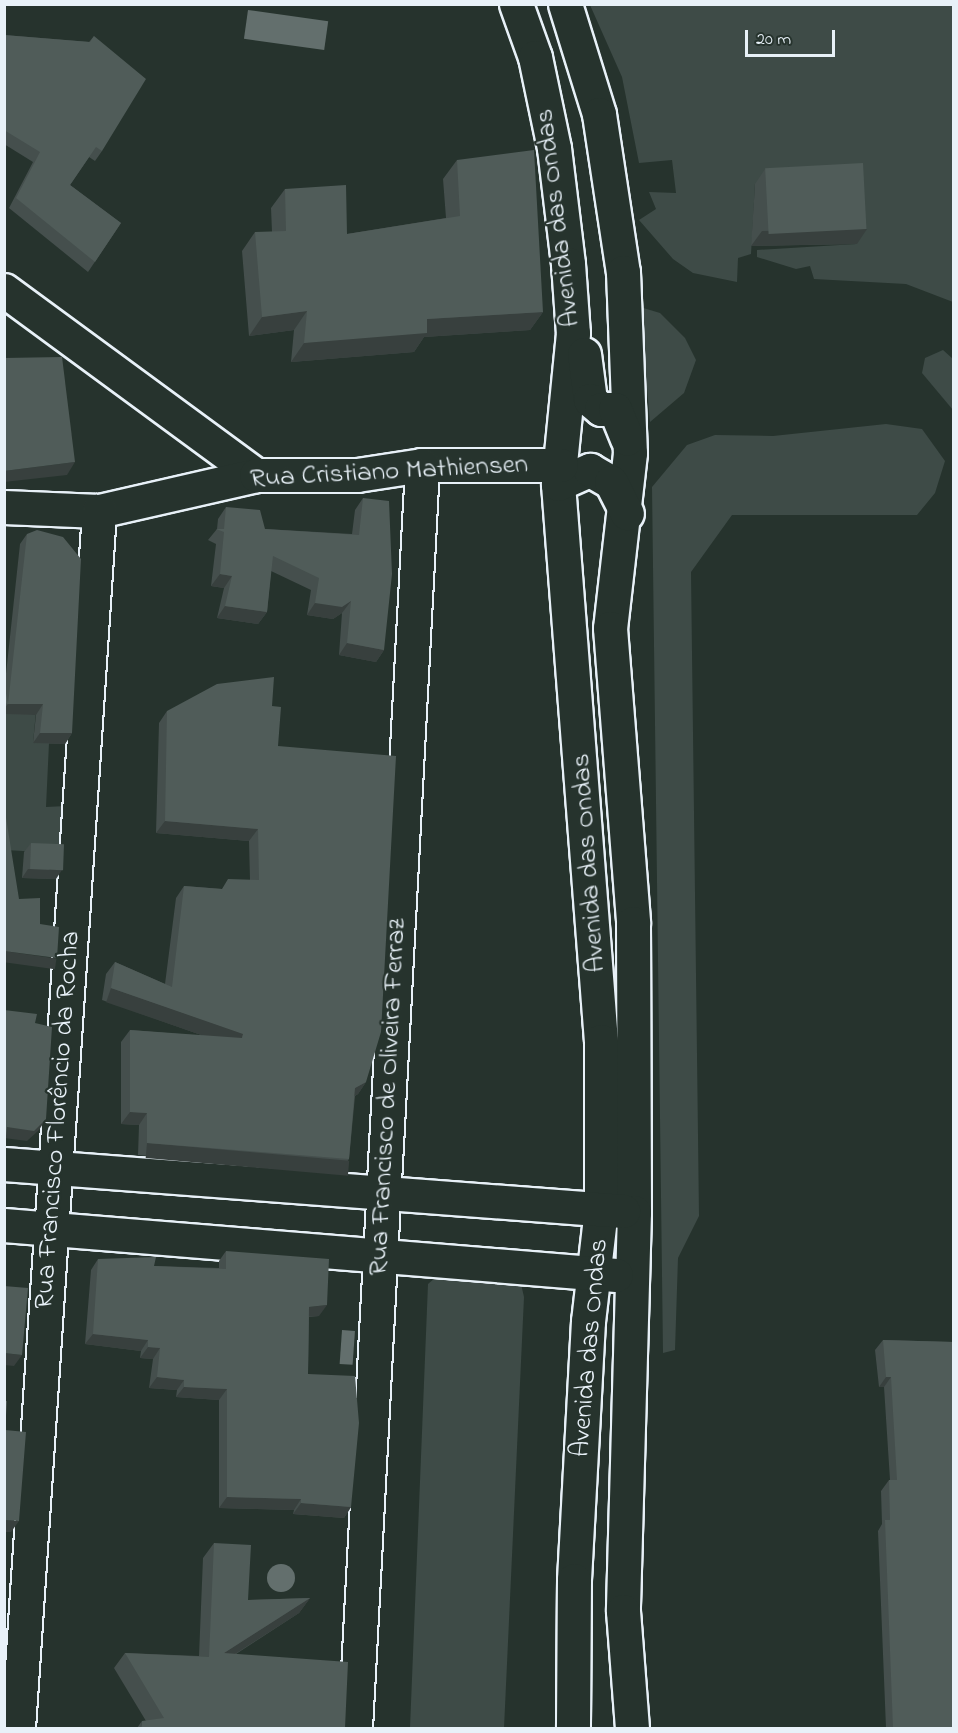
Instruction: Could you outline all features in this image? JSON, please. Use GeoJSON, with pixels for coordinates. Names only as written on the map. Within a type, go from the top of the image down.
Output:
{"type":"FeatureCollection","features":[{"type":"Feature","properties":{"kind":"street","name":"Avenida das Ondas"},"geometry":{"type":"LineString","coordinates":[[516,4],[535,57],[554,148],[570,291],[573,333],[559,475],[595,914],[601,1209],[574,1580],[573,1728]]}},
{"type":"Feature","properties":{"kind":"street","name":"Avenida das Ondas"},"geometry":{"type":"LineString","coordinates":[[565,4],[599,114],[623,272],[630,453],[627,513],[610,628],[633,923],[634,1212],[623,1611],[632,1728]]}},
{"type":"Feature","properties":{"kind":"street"},"geometry":{"type":"LineString","coordinates":[[4,290],[256,475]]}},
{"type":"Feature","properties":{"kind":"street"},"geometry":{"type":"LineString","coordinates":[[570,291],[584,348],[586,388],[601,409],[615,409],[630,453]]}},
{"type":"Feature","properties":{"kind":"street","name":"Rua Cristiano Mathiensen"},"geometry":{"type":"LineString","coordinates":[[4,507],[99,511],[256,475],[357,475],[422,465],[559,475]]}},
{"type":"Feature","properties":{"kind":"street","name":"Rua Francisco de Oliveira Ferraz"},"geometry":{"type":"LineString","coordinates":[[355,1728],[422,465]]}},
{"type":"Feature","properties":{"kind":"street"},"geometry":{"type":"LineString","coordinates":[[559,475],[590,470],[611,482],[627,513]]}},
{"type":"Feature","properties":{"kind":"street","name":"Rua Francisco Florêncio da Rocha"},"geometry":{"type":"LineString","coordinates":[[18,1728],[99,511]]}},
{"type":"Feature","properties":{"kind":"street"},"geometry":{"type":"LineString","coordinates":[[4,1164],[634,1212]]}},
{"type":"Feature","properties":{"kind":"street"},"geometry":{"type":"LineString","coordinates":[[4,1226],[631,1276]]}},
{"type":"Feature","properties":{"kind":"shaded area"},"geometry":{"type":"Polygon","coordinates":[[[590,5],[953,5],[953,302],[906,284],[814,279],[810,266],[796,269],[757,257],[757,250],[856,244],[755,184],[751,254],[738,258],[737,282],[693,273],[673,259],[639,220],[656,209],[649,192],[676,193],[672,160],[639,163],[622,77],[590,5]]]}},
{"type":"Feature","properties":{"kind":"shaded area"},"geometry":{"type":"Polygon","coordinates":[[[248,10],[328,21],[324,50],[244,39],[248,10]]]}},
{"type":"Feature","properties":{"kind":"shaded area"},"geometry":{"type":"Polygon","coordinates":[[[640,307],[660,313],[685,338],[696,360],[684,393],[650,422],[640,307]]]}},
{"type":"Feature","properties":{"kind":"shaded area"},"geometry":{"type":"Polygon","coordinates":[[[943,350],[953,359],[953,410],[922,373],[925,358],[943,350]]]}},
{"type":"Feature","properties":{"kind":"shaded area"},"geometry":{"type":"Polygon","coordinates":[[[886,424],[922,429],[945,461],[935,493],[917,515],[732,515],[691,572],[699,1216],[678,1258],[675,1350],[663,1353],[652,487],[687,445],[715,435],[773,436],[886,424]]]}},
{"type":"Feature","properties":{"kind":"shaded area"},"geometry":{"type":"Polygon","coordinates":[[[38,690],[33,743],[49,743],[46,807],[66,806],[59,853],[5,850],[5,714],[14,714],[38,690]]]}},
{"type":"Feature","properties":{"kind":"shaded area"},"geometry":{"type":"Polygon","coordinates":[[[457,1259],[521,1284],[524,1297],[504,1728],[410,1728],[428,1284],[457,1259]]]}},
{"type":"Feature","properties":{"kind":"shaded area"},"geometry":{"type":"Polygon","coordinates":[[[342,1330],[355,1331],[353,1365],[340,1364],[342,1330]]]}},
{"type":"Feature","properties":{"kind":"shaded area"},"geometry":{"type":"Polygon","coordinates":[[[281,1564],[291,1568],[295,1578],[291,1588],[281,1592],[271,1588],[267,1578],[271,1568],[281,1564]]]}},
{"type":"Feature","properties":{"kind":"building"},"geometry":{"type":"Polygon","coordinates":[[[4,35],[90,42],[94,36],[146,79],[102,151],[96,147],[70,185],[121,223],[95,262],[16,198],[40,152],[4,130],[4,35]]]}},
{"type":"Feature","properties":{"kind":"building"},"geometry":{"type":"Polygon","coordinates":[[[534,150],[543,312],[427,319],[427,333],[304,343],[307,311],[262,317],[255,232],[286,231],[285,189],[346,185],[347,234],[460,216],[457,160],[534,150]]]}},
{"type":"Feature","properties":{"kind":"building"},"geometry":{"type":"Polygon","coordinates":[[[863,163],[866,229],[769,234],[765,168],[863,163]]]}},
{"type":"Feature","properties":{"kind":"building"},"geometry":{"type":"Polygon","coordinates":[[[62,357],[75,462],[4,471],[4,358],[62,357]]]}},
{"type":"Feature","properties":{"kind":"building"},"geometry":{"type":"Polygon","coordinates":[[[363,498],[389,501],[392,574],[384,650],[347,643],[351,601],[342,607],[315,603],[319,578],[273,556],[267,612],[225,606],[232,576],[220,574],[224,532],[216,529],[224,529],[226,507],[260,510],[265,529],[359,535],[363,498]]]}},
{"type":"Feature","properties":{"kind":"building"},"geometry":{"type":"Polygon","coordinates":[[[37,530],[63,537],[81,559],[72,733],[40,733],[43,704],[8,704],[27,534],[37,530]]]}},
{"type":"Feature","properties":{"kind":"building"},"geometry":{"type":"Polygon","coordinates":[[[274,677],[272,706],[281,707],[278,746],[396,756],[381,1032],[366,1082],[355,1088],[349,1159],[147,1143],[147,1113],[130,1112],[130,1030],[242,1038],[243,1034],[111,988],[115,962],[172,987],[184,886],[222,889],[228,879],[259,880],[258,829],[165,821],[167,711],[217,684],[274,677]]]}},
{"type":"Feature","properties":{"kind":"building"},"geometry":{"type":"Polygon","coordinates":[[[4,682],[8,704],[4,703],[4,682]]]}},
{"type":"Feature","properties":{"kind":"building"},"geometry":{"type":"Polygon","coordinates":[[[4,805],[19,899],[40,898],[40,924],[59,927],[57,958],[4,951],[4,805]]]}},
{"type":"Feature","properties":{"kind":"building"},"geometry":{"type":"Polygon","coordinates":[[[31,843],[64,844],[63,870],[30,869],[31,843]]]}},
{"type":"Feature","properties":{"kind":"building"},"geometry":{"type":"Polygon","coordinates":[[[4,1010],[37,1014],[35,1023],[52,1027],[46,1119],[34,1131],[7,1127],[6,1136],[4,1136],[4,1010]]]}},
{"type":"Feature","properties":{"kind":"building"},"geometry":{"type":"Polygon","coordinates":[[[226,1251],[329,1259],[327,1305],[309,1307],[308,1374],[355,1376],[359,1423],[351,1507],[301,1503],[301,1499],[227,1497],[227,1389],[184,1387],[184,1380],[157,1377],[160,1348],[148,1347],[148,1340],[93,1334],[98,1259],[156,1257],[154,1266],[226,1269],[226,1251]]]}},
{"type":"Feature","properties":{"kind":"building"},"geometry":{"type":"Polygon","coordinates":[[[4,1286],[28,1288],[22,1355],[4,1353],[4,1286]]]}},
{"type":"Feature","properties":{"kind":"building"},"geometry":{"type":"Polygon","coordinates":[[[883,1340],[954,1342],[954,1728],[893,1728],[885,1520],[890,1520],[889,1480],[897,1480],[891,1377],[886,1377],[883,1340]]]}},
{"type":"Feature","properties":{"kind":"building"},"geometry":{"type":"Polygon","coordinates":[[[4,1401],[7,1401],[5,1430],[26,1432],[19,1521],[4,1520],[4,1401]]]}},
{"type":"Feature","properties":{"kind":"building"},"geometry":{"type":"Polygon","coordinates":[[[214,1543],[251,1545],[248,1600],[310,1598],[224,1653],[348,1662],[345,1728],[141,1728],[142,1721],[164,1718],[125,1653],[209,1657],[214,1543]]]}}]}
